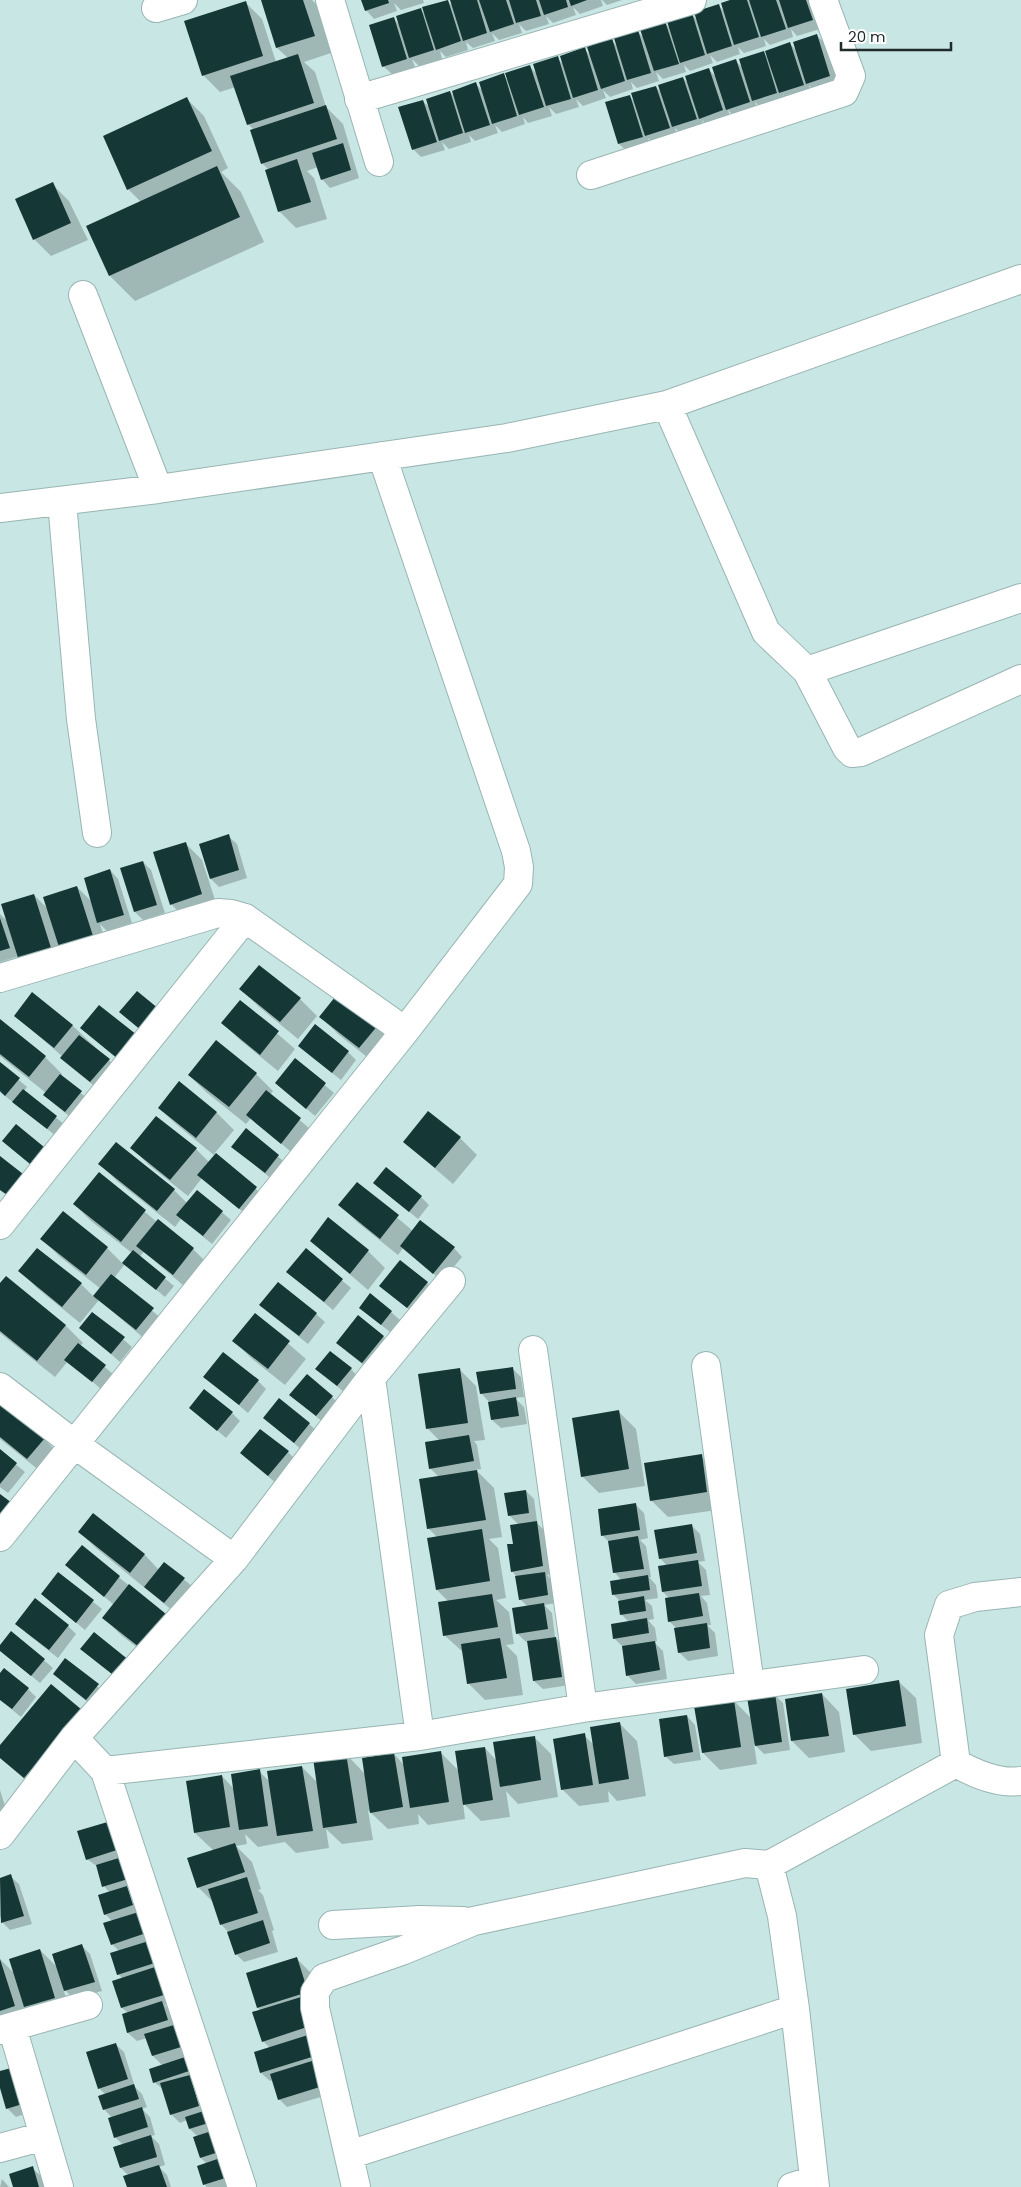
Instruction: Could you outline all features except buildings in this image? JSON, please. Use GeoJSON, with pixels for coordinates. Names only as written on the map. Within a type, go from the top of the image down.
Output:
{"type":"FeatureCollection","features":[{"type":"Feature","properties":{"kind":"street"},"geometry":{"type":"LineString","coordinates":[[156,8],[183,0]]}},
{"type":"Feature","properties":{"kind":"street"},"geometry":{"type":"LineString","coordinates":[[330,0],[379,162]]}},
{"type":"Feature","properties":{"kind":"street"},"geometry":{"type":"LineString","coordinates":[[359,99],[692,0]]}},
{"type":"Feature","properties":{"kind":"street"},"geometry":{"type":"LineString","coordinates":[[591,175],[844,92],[851,76],[823,0]]}},
{"type":"Feature","properties":{"kind":"street"},"geometry":{"type":"LineString","coordinates":[[0,508],[158,489],[507,438],[667,405],[1021,279]]}},
{"type":"Feature","properties":{"kind":"street"},"geometry":{"type":"LineString","coordinates":[[83,295],[158,489]]}},
{"type":"Feature","properties":{"kind":"street"},"geometry":{"type":"LineString","coordinates":[[667,405],[766,632],[807,671],[847,748],[852,753],[860,752],[1021,679]]}},
{"type":"Feature","properties":{"kind":"street"},"geometry":{"type":"LineString","coordinates":[[0,1537],[73,1443],[405,1031],[518,884],[519,867],[513,842],[382,456]]}},
{"type":"Feature","properties":{"kind":"street"},"geometry":{"type":"LineString","coordinates":[[62,502],[81,719],[97,833]]}},
{"type":"Feature","properties":{"kind":"street"},"geometry":{"type":"LineString","coordinates":[[807,671],[1021,598]]}},
{"type":"Feature","properties":{"kind":"street"},"geometry":{"type":"LineString","coordinates":[[0,978],[218,913],[231,914],[245,918],[405,1031]]}},
{"type":"Feature","properties":{"kind":"street"},"geometry":{"type":"LineString","coordinates":[[0,1225],[245,918]]}},
{"type":"Feature","properties":{"kind":"street"},"geometry":{"type":"LineString","coordinates":[[0,1835],[74,1738],[234,1559],[371,1378],[451,1281]]}},
{"type":"Feature","properties":{"kind":"street"},"geometry":{"type":"LineString","coordinates":[[533,1350],[584,1708]]}},
{"type":"Feature","properties":{"kind":"street"},"geometry":{"type":"LineString","coordinates":[[706,1366],[750,1685]]}},
{"type":"Feature","properties":{"kind":"street"},"geometry":{"type":"LineString","coordinates":[[371,1378],[420,1736]]}},
{"type":"Feature","properties":{"kind":"street"},"geometry":{"type":"LineString","coordinates":[[0,1387],[73,1443],[234,1559]]}},
{"type":"Feature","properties":{"kind":"street"},"geometry":{"type":"LineString","coordinates":[[956,1764],[939,1634],[949,1605],[974,1597],[1021,1592]]}},
{"type":"Feature","properties":{"kind":"street"},"geometry":{"type":"LineString","coordinates":[[105,1771],[420,1736],[584,1708],[864,1670]]}},
{"type":"Feature","properties":{"kind":"street"},"geometry":{"type":"LineString","coordinates":[[74,1738],[105,1771],[242,2187]]}},
{"type":"Feature","properties":{"kind":"street"},"geometry":{"type":"LineString","coordinates":[[956,1764],[978,1775],[1012,1782],[1021,1781]]}},
{"type":"Feature","properties":{"kind":"street"},"geometry":{"type":"LineString","coordinates":[[356,2187],[315,2008],[316,1992],[324,1978],[404,1950],[474,1921],[745,1863],[769,1866],[956,1764]]}},
{"type":"Feature","properties":{"kind":"street"},"geometry":{"type":"LineString","coordinates":[[769,1866],[782,1916],[795,2009],[807,2184]]}},
{"type":"Feature","properties":{"kind":"street"},"geometry":{"type":"LineString","coordinates":[[332,1925],[420,1920],[474,1921]]}},
{"type":"Feature","properties":{"kind":"street"},"geometry":{"type":"LineString","coordinates":[[59,2187],[44,2136],[6,2028],[88,2004]]}},
{"type":"Feature","properties":{"kind":"street"},"geometry":{"type":"LineString","coordinates":[[349,2154],[795,2009]]}},
{"type":"Feature","properties":{"kind":"street"},"geometry":{"type":"LineString","coordinates":[[0,2148],[44,2136]]}}]}
